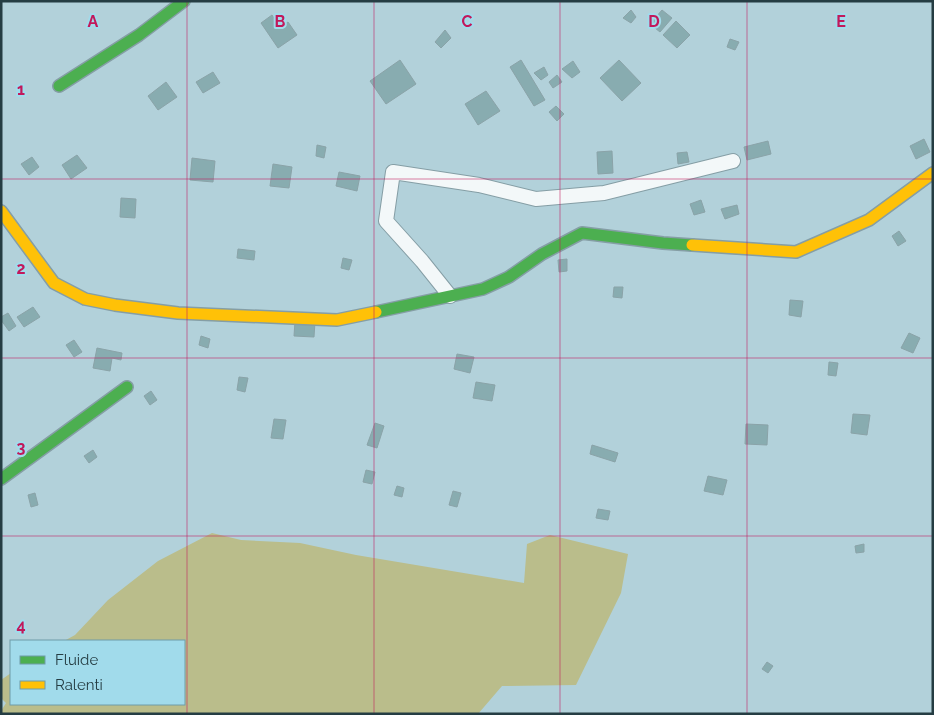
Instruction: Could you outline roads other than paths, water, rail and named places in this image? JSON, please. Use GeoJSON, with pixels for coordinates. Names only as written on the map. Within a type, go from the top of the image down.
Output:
{"type":"FeatureCollection","features":[{"type":"Feature","properties":{"kind":"street"},"geometry":{"type":"LineString","coordinates":[[59,86],[133,39],[184,1]]}},
{"type":"Feature","properties":{"kind":"street"},"geometry":{"type":"LineString","coordinates":[[450,296],[386,221],[393,172],[478,185],[536,199],[604,193],[733,161]]}},
{"type":"Feature","properties":{"kind":"street"},"geometry":{"type":"LineString","coordinates":[[1,211],[54,282],[86,299],[115,305],[178,313],[338,320],[483,289],[509,277],[542,254],[582,233],[663,244],[796,252],[869,220],[933,173]]}},
{"type":"Feature","properties":{"kind":"street"},"geometry":{"type":"LineString","coordinates":[[1,479],[127,387]]}}]}
